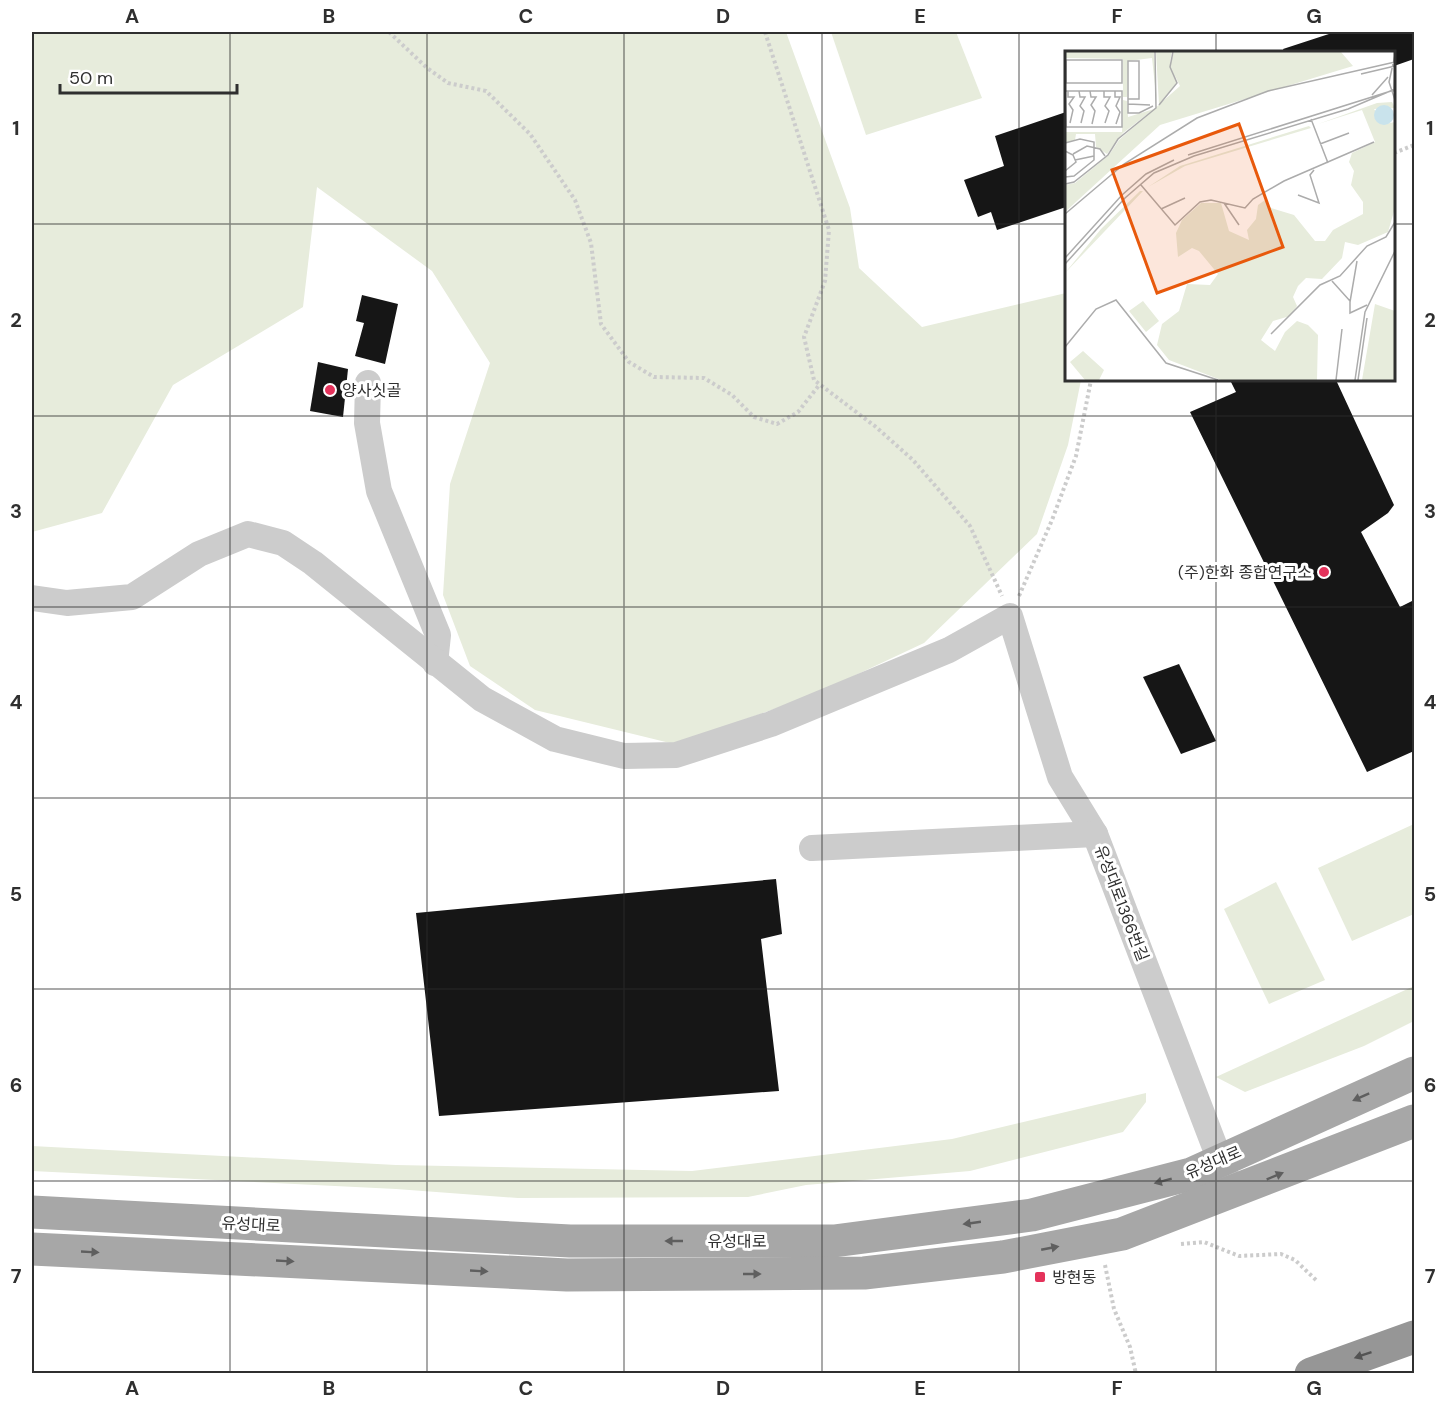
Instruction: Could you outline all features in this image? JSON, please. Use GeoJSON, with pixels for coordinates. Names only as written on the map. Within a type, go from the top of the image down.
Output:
{"type":"FeatureCollection","features":[{"type":"Feature","properties":{"kind":"highway"},"geometry":{"type":"LineString","coordinates":[[1311,1374],[1414,1337]]}},
{"type":"Feature","properties":{"kind":"main road","name":"유성대로"},"geometry":{"type":"LineString","coordinates":[[32,1212],[570,1241],[834,1241],[1032,1215],[1191,1174],[1414,1073]]}},
{"type":"Feature","properties":{"kind":"main road","name":"유성대로"},"geometry":{"type":"LineString","coordinates":[[32,1249],[567,1275],[864,1273],[1003,1257],[1132,1230],[1414,1121]]}},
{"type":"Feature","properties":{"kind":"street"},"geometry":{"type":"LineString","coordinates":[[368,383],[366,423],[379,491],[438,635],[435,663]]}},
{"type":"Feature","properties":{"kind":"street"},"geometry":{"type":"LineString","coordinates":[[32,598],[67,603],[132,597],[199,554],[248,534],[284,543],[313,563],[482,699],[555,739],[624,756],[676,755],[771,724],[949,650],[1010,616]]}},
{"type":"Feature","properties":{"kind":"street","name":"유성대로1366번길"},"geometry":{"type":"LineString","coordinates":[[1010,616],[1060,777],[1095,834],[1232,1193]]}},
{"type":"Feature","properties":{"kind":"street"},"geometry":{"type":"LineString","coordinates":[[812,849],[1095,834]]}},
{"type":"Feature","properties":{"kind":"path"},"geometry":{"type":"LineString","coordinates":[[389,32],[427,68],[448,83],[486,91],[530,134],[575,200],[591,243],[602,324],[629,362],[654,377],[704,378],[732,396],[754,417],[777,424],[798,412],[820,384]]}},
{"type":"Feature","properties":{"kind":"path"},"geometry":{"type":"LineString","coordinates":[[765,32],[829,230],[825,281],[804,337],[814,380],[913,460],[970,526],[1010,616]]}},
{"type":"Feature","properties":{"kind":"path"},"geometry":{"type":"LineString","coordinates":[[1395,153],[1414,145]]}},
{"type":"Feature","properties":{"kind":"path"},"geometry":{"type":"LineString","coordinates":[[1010,616],[1052,520],[1076,456],[1092,381]]}},
{"type":"Feature","properties":{"kind":"path"},"geometry":{"type":"LineString","coordinates":[[1097,1239],[1114,1309],[1130,1347],[1136,1374]]}},
{"type":"Feature","properties":{"kind":"path"},"geometry":{"type":"LineString","coordinates":[[1181,1244],[1204,1242],[1239,1256],[1281,1254],[1295,1260],[1316,1280]]}},
{"type":"Feature","properties":{"kind":"green space"},"geometry":{"type":"Polygon","coordinates":[[[32,32],[786,32],[850,208],[859,268],[922,327],[1065,293],[1065,381],[1081,381],[1068,445],[1037,534],[924,643],[809,697],[674,744],[535,710],[470,666],[443,595],[450,484],[490,363],[432,271],[317,187],[303,307],[173,385],[102,513],[32,532],[32,32]]]}},
{"type":"Feature","properties":{"kind":"green space"},"geometry":{"type":"Polygon","coordinates":[[[831,32],[956,32],[982,98],[866,135],[831,32]]]}},
{"type":"Feature","properties":{"kind":"green space"},"geometry":{"type":"Polygon","coordinates":[[[1414,824],[1414,914],[1352,941],[1318,868],[1414,824]]]}},
{"type":"Feature","properties":{"kind":"green space"},"geometry":{"type":"Polygon","coordinates":[[[1276,882],[1325,980],[1269,1004],[1224,909],[1276,882]]]}},
{"type":"Feature","properties":{"kind":"green space"},"geometry":{"type":"Polygon","coordinates":[[[1414,986],[1414,1021],[1364,1046],[1245,1092],[1216,1077],[1414,986]]]}},
{"type":"Feature","properties":{"kind":"green space"},"geometry":{"type":"Polygon","coordinates":[[[1146,1093],[1146,1102],[1123,1132],[970,1171],[806,1185],[748,1197],[518,1198],[396,1189],[32,1171],[32,1146],[396,1165],[692,1171],[952,1139],[1146,1093]]]}},
{"type":"Feature","properties":{"kind":"building"},"geometry":{"type":"Polygon","coordinates":[[[1335,32],[1414,32],[1414,59],[1395,66],[1395,51],[1284,51],[1283,49],[1335,32]]]}},
{"type":"Feature","properties":{"kind":"building"},"geometry":{"type":"Polygon","coordinates":[[[1065,112],[1065,207],[997,230],[991,212],[978,217],[964,180],[1004,166],[995,136],[1065,112]]]}},
{"type":"Feature","properties":{"kind":"building"},"geometry":{"type":"Polygon","coordinates":[[[362,295],[398,304],[385,364],[355,356],[364,323],[356,321],[362,295]]]}},
{"type":"Feature","properties":{"kind":"building","name":"양사싯골"},"geometry":{"type":"Polygon","coordinates":[[[318,362],[348,369],[343,417],[310,411],[318,362]]]}},
{"type":"Feature","properties":{"kind":"building","name":"(주)한화 종합연구소"},"geometry":{"type":"Polygon","coordinates":[[[1230,381],[1336,381],[1394,505],[1388,513],[1361,532],[1400,607],[1414,600],[1414,751],[1367,772],[1190,412],[1236,392],[1230,381]]]}},
{"type":"Feature","properties":{"kind":"building"},"geometry":{"type":"Polygon","coordinates":[[[1179,664],[1216,741],[1181,754],[1143,677],[1179,664]]]}},
{"type":"Feature","properties":{"kind":"building"},"geometry":{"type":"Polygon","coordinates":[[[776,879],[782,934],[761,939],[779,1091],[439,1116],[416,913],[776,879]]]}},
{"type":"Feature","properties":{"kind":"place","name":"양사싯골"},"geometry":{"type":"Point","coordinates":[330,390]}},
{"type":"Feature","properties":{"kind":"place","name":"(주)한화 종합연구소"},"geometry":{"type":"Point","coordinates":[1324,572]}},
{"type":"Feature","properties":{"kind":"place","name":"방현동"},"geometry":{"type":"Point","coordinates":[1040,1277]}}]}
